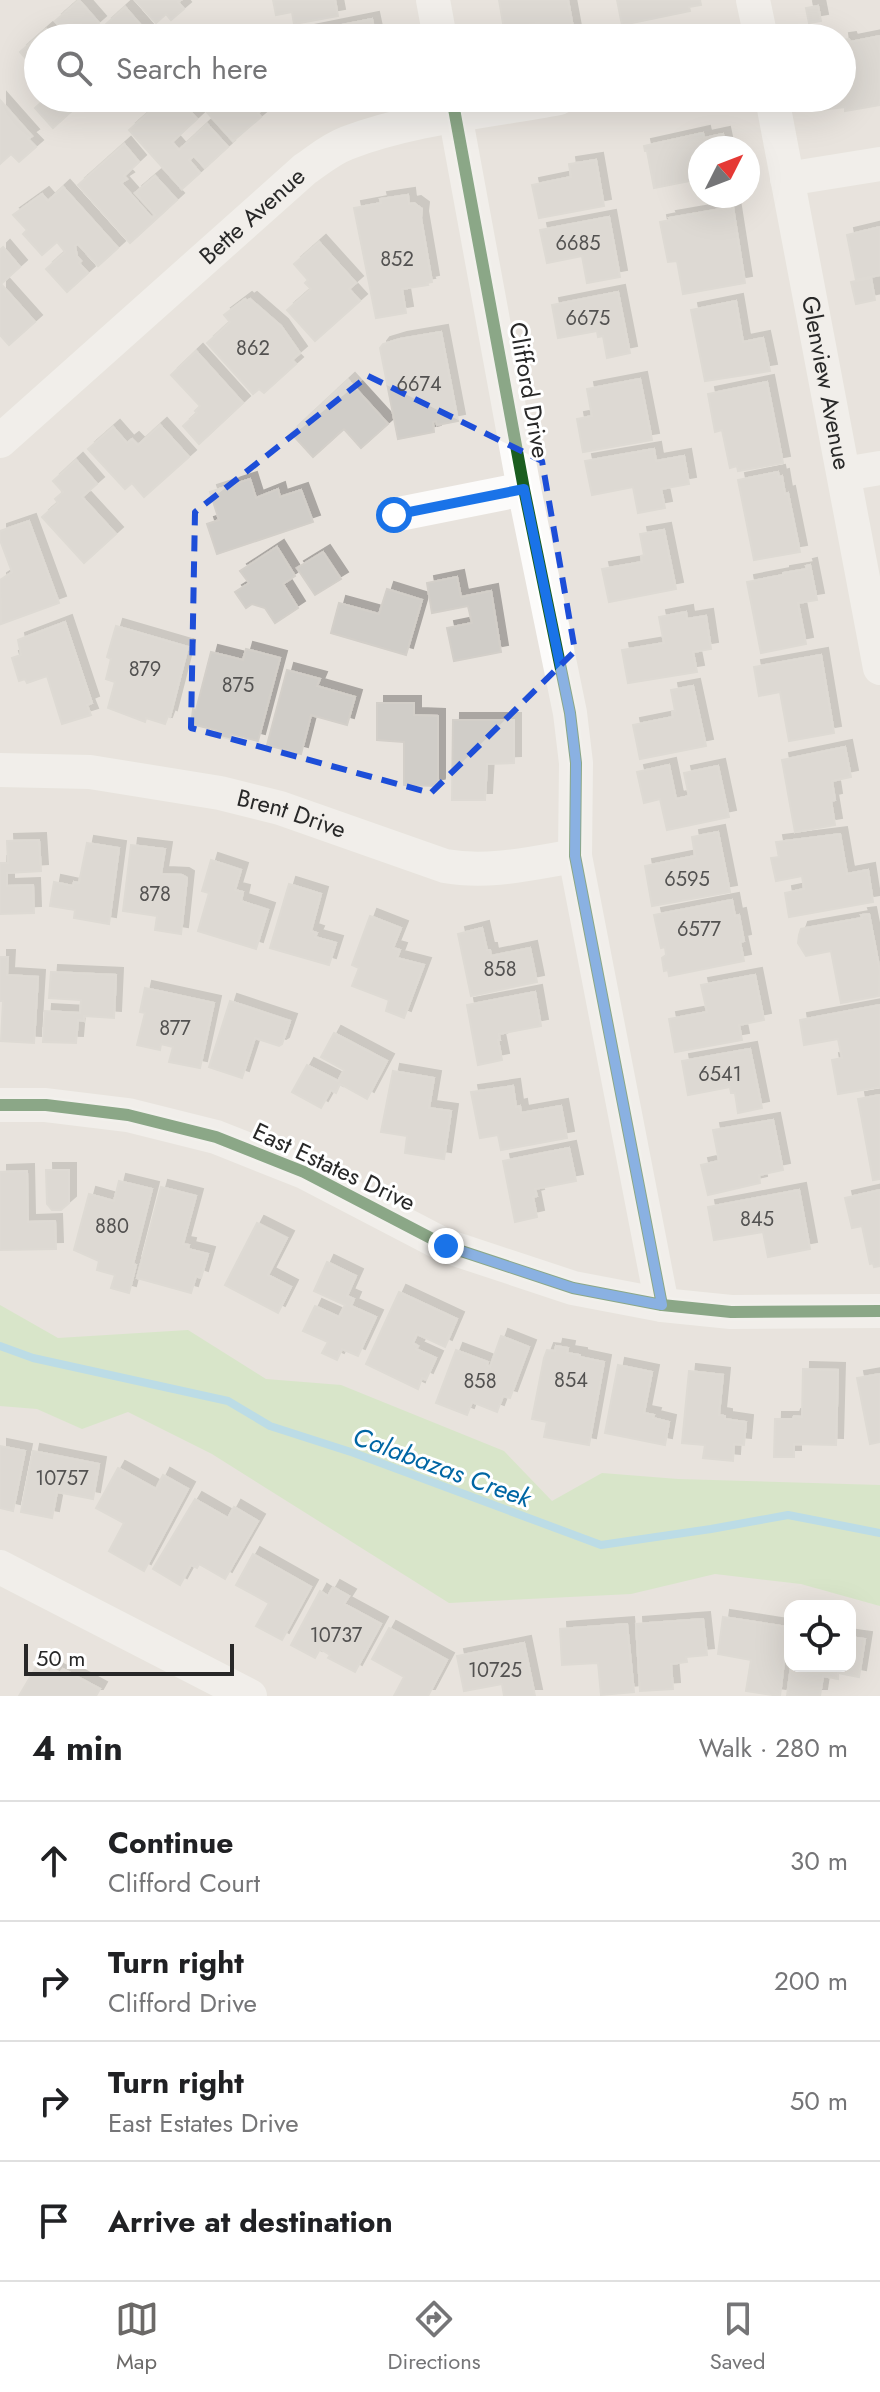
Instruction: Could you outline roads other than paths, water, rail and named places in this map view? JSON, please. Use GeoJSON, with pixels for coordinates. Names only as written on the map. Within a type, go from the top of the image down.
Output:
{"type":"FeatureCollection","features":[{"type":"Feature","properties":{"kind":"street"},"geometry":{"type":"LineString","coordinates":[[433,0],[437,24]]}},
{"type":"Feature","properties":{"kind":"street"},"geometry":{"type":"LineString","coordinates":[[753,0],[758,24]]}},
{"type":"Feature","properties":{"kind":"street","name":"Bette Avenue"},"geometry":{"type":"LineString","coordinates":[[0,441],[305,169],[346,143],[442,112]]}},
{"type":"Feature","properties":{"kind":"street","name":"Clifford Drive"},"geometry":{"type":"LineString","coordinates":[[455,112],[524,489],[570,713],[576,763],[575,856],[662,1305]]}},
{"type":"Feature","properties":{"kind":"street","name":"Glenview Avenue"},"geometry":{"type":"LineString","coordinates":[[775,112],[880,668]]}},
{"type":"Feature","properties":{"kind":"street"},"geometry":{"type":"LineString","coordinates":[[787,179],[880,164]]}},
{"type":"Feature","properties":{"kind":"street"},"geometry":{"type":"LineString","coordinates":[[844,474],[880,468]]}},
{"type":"Feature","properties":{"kind":"street"},"geometry":{"type":"LineString","coordinates":[[394,515],[524,489]]}},
{"type":"Feature","properties":{"kind":"street","name":"Brent Drive"},"geometry":{"type":"LineString","coordinates":[[0,770],[90,772],[220,793],[280,808],[445,866],[468,870],[491,870],[575,856]]}},
{"type":"Feature","properties":{"kind":"street","name":"East Estates Drive"},"geometry":{"type":"LineString","coordinates":[[0,1105],[46,1105],[128,1115],[216,1137],[304,1172],[446,1246],[573,1288],[662,1305],[731,1312],[880,1311]]}},
{"type":"Feature","properties":{"kind":"street"},"geometry":{"type":"LineString","coordinates":[[0,1567],[250,1696]]}},
{"type":"Feature","properties":{"kind":"waterway","name":"Calabazas Creek"},"geometry":{"type":"LineString","coordinates":[[0,1346],[33,1358],[228,1401],[270,1426],[354,1453],[601,1545],[788,1515],[880,1533]]}}]}
